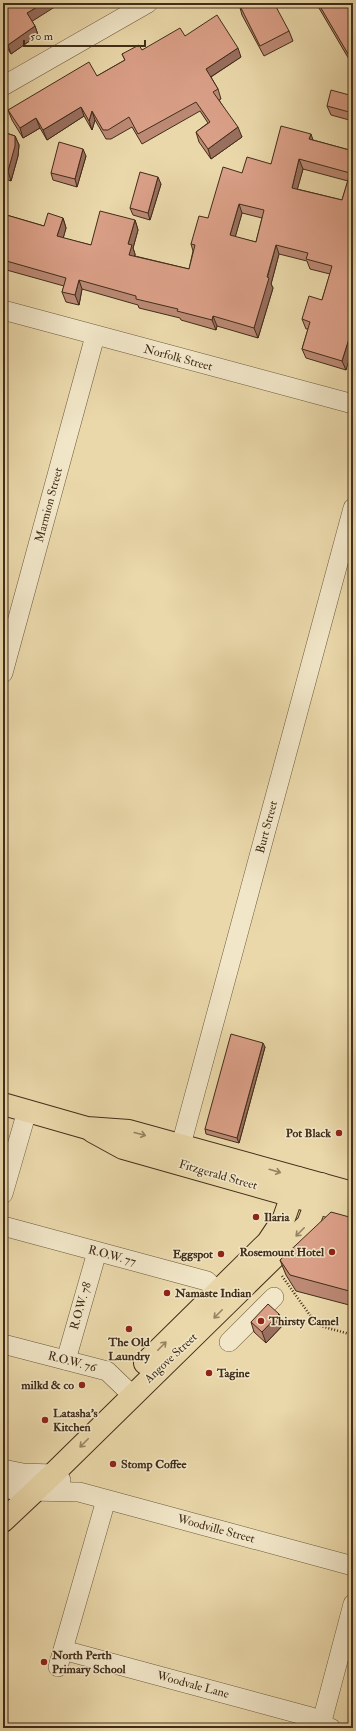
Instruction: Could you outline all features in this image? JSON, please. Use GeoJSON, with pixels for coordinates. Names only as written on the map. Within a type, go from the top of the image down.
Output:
{"type":"FeatureCollection","features":[{"type":"Feature","properties":{"kind":"main road","name":"Fitzgerald Street"},"geometry":{"type":"LineString","coordinates":[[3,1104],[87,1128],[129,1131],[181,1145],[295,1187]]}},
{"type":"Feature","properties":{"kind":"main road","name":"Fitzgerald Street"},"geometry":{"type":"LineString","coordinates":[[87,1128],[122,1148],[319,1193],[353,1193]]}},
{"type":"Feature","properties":{"kind":"main road","name":"Angove Street"},"geometry":{"type":"LineString","coordinates":[[127,1391],[217,1291],[268,1242],[281,1224],[295,1187]]}},
{"type":"Feature","properties":{"kind":"main road","name":"Fitzgerald Street"},"geometry":{"type":"LineString","coordinates":[[319,1193],[353,1213]]}},
{"type":"Feature","properties":{"kind":"main road","name":"Angove Street"},"geometry":{"type":"LineString","coordinates":[[3,1520],[23,1485],[127,1391],[209,1323],[308,1224],[319,1193]]}},
{"type":"Feature","properties":{"kind":"street"},"geometry":{"type":"LineString","coordinates":[[3,86],[148,3]]}},
{"type":"Feature","properties":{"kind":"street","name":"Norfolk Street"},"geometry":{"type":"LineString","coordinates":[[3,310],[95,336],[353,404]]}},
{"type":"Feature","properties":{"kind":"street","name":"Marmion Street"},"geometry":{"type":"LineString","coordinates":[[3,674],[95,336]]}},
{"type":"Feature","properties":{"kind":"street","name":"Burt Street"},"geometry":{"type":"LineString","coordinates":[[181,1145],[353,508]]}},
{"type":"Feature","properties":{"kind":"street"},"geometry":{"type":"LineString","coordinates":[[3,1194],[27,1111]]}},
{"type":"Feature","properties":{"kind":"street","name":"R.O.W. 77"},"geometry":{"type":"LineString","coordinates":[[3,1226],[207,1281],[217,1291]]}},
{"type":"Feature","properties":{"kind":"street","name":"R.O.W. 78"},"geometry":{"type":"LineString","coordinates":[[66,1360],[97,1252]]}},
{"type":"Feature","properties":{"kind":"street"},"geometry":{"type":"LineString","coordinates":[[229,1342],[274,1297]]}},
{"type":"Feature","properties":{"kind":"street","name":"R.O.W. 76"},"geometry":{"type":"LineString","coordinates":[[3,1344],[107,1372],[127,1391]]}},
{"type":"Feature","properties":{"kind":"street","name":"Woodville Street"},"geometry":{"type":"LineString","coordinates":[[3,1469],[23,1473],[23,1485]]}},
{"type":"Feature","properties":{"kind":"street","name":"Woodville Street"},"geometry":{"type":"LineString","coordinates":[[23,1485],[79,1492],[353,1566]]}},
{"type":"Feature","properties":{"kind":"street","name":"Woodville Street"},"geometry":{"type":"LineString","coordinates":[[23,1485],[52,1491],[79,1492]]}},
{"type":"Feature","properties":{"kind":"street","name":"Woodvale Lane"},"geometry":{"type":"LineString","coordinates":[[106,1500],[61,1659],[311,1717],[326,1727]]}},
{"type":"Feature","properties":{"kind":"street"},"geometry":{"type":"LineString","coordinates":[[326,1727],[353,1604]]}},
{"type":"Feature","properties":{"kind":"path"},"geometry":{"type":"LineString","coordinates":[[279,1272],[318,1325],[353,1335]]}},
{"type":"Feature","properties":{"kind":"building"},"geometry":{"type":"Polygon","coordinates":[[[3,3],[44,3],[27,13],[35,26],[8,45],[3,37],[3,3]]]}},
{"type":"Feature","properties":{"kind":"building"},"geometry":{"type":"Polygon","coordinates":[[[274,3],[289,31],[260,46],[239,4],[274,3]]]}},
{"type":"Feature","properties":{"kind":"building"},"geometry":{"type":"Polygon","coordinates":[[[318,3],[353,3],[353,58],[351,59],[318,3]]]}},
{"type":"Feature","properties":{"kind":"building"},"geometry":{"type":"Polygon","coordinates":[[[217,15],[238,48],[206,69],[218,89],[213,92],[238,127],[208,149],[196,132],[210,122],[196,102],[138,134],[129,117],[108,130],[103,130],[92,111],[89,121],[81,107],[43,130],[36,118],[20,128],[8,110],[89,62],[97,76],[125,60],[122,54],[139,45],[142,50],[180,28],[185,36],[217,15]]]}},
{"type":"Feature","properties":{"kind":"building"},"geometry":{"type":"Polygon","coordinates":[[[331,90],[353,96],[353,113],[327,106],[331,90]]]}},
{"type":"Feature","properties":{"kind":"building"},"geometry":{"type":"Polygon","coordinates":[[[281,126],[311,134],[309,139],[353,151],[353,326],[342,361],[302,349],[310,322],[302,319],[309,296],[322,300],[332,266],[306,259],[308,253],[276,245],[267,277],[269,278],[254,328],[213,316],[212,320],[177,311],[178,309],[136,299],[136,296],[79,280],[75,295],[62,292],[66,278],[3,260],[3,214],[44,226],[48,213],[63,218],[57,236],[91,245],[100,211],[135,220],[128,244],[132,245],[129,255],[189,269],[195,245],[191,244],[199,216],[208,218],[223,167],[242,173],[247,157],[271,164],[281,126]],[[299,159],[292,188],[342,200],[350,173],[299,159]],[[239,204],[230,235],[256,242],[264,210],[239,204]]]}},
{"type":"Feature","properties":{"kind":"building"},"geometry":{"type":"Polygon","coordinates":[[[3,132],[15,136],[15,146],[8,171],[3,170],[3,132]]]}},
{"type":"Feature","properties":{"kind":"building"},"geometry":{"type":"Polygon","coordinates":[[[59,142],[83,149],[75,179],[51,173],[59,142]]]}},
{"type":"Feature","properties":{"kind":"building"},"geometry":{"type":"Polygon","coordinates":[[[140,172],[158,177],[148,213],[130,208],[140,172]]]}},
{"type":"Feature","properties":{"kind":"building"},"geometry":{"type":"Polygon","coordinates":[[[231,1034],[263,1043],[237,1138],[205,1129],[231,1034]]]}},
{"type":"Feature","properties":{"kind":"building","name":"Rosemount Hotel"},"geometry":{"type":"Polygon","coordinates":[[[331,1212],[353,1218],[353,1292],[290,1275],[280,1260],[331,1212]]]}},
{"type":"Feature","properties":{"kind":"building"},"geometry":{"type":"Polygon","coordinates":[[[268,1304],[279,1314],[262,1332],[251,1322],[268,1304]]]}},
{"type":"Feature","properties":{"kind":"place","name":"Pot Black"},"geometry":{"type":"Point","coordinates":[339,1133]}},
{"type":"Feature","properties":{"kind":"place","name":"Ilaria"},"geometry":{"type":"Point","coordinates":[256,1217]}},
{"type":"Feature","properties":{"kind":"place","name":"Rosemount Hotel"},"geometry":{"type":"Point","coordinates":[332,1252]}},
{"type":"Feature","properties":{"kind":"place","name":"Eggspot"},"geometry":{"type":"Point","coordinates":[221,1254]}},
{"type":"Feature","properties":{"kind":"place","name":"Namaste Indian"},"geometry":{"type":"Point","coordinates":[167,1293]}},
{"type":"Feature","properties":{"kind":"place","name":"Thirsty Camel"},"geometry":{"type":"Point","coordinates":[261,1321]}},
{"type":"Feature","properties":{"kind":"place","name":"The Old Laundry"},"geometry":{"type":"Point","coordinates":[129,1329]}},
{"type":"Feature","properties":{"kind":"place","name":"Tagine"},"geometry":{"type":"Point","coordinates":[209,1373]}},
{"type":"Feature","properties":{"kind":"place","name":"milkd & co"},"geometry":{"type":"Point","coordinates":[82,1385]}},
{"type":"Feature","properties":{"kind":"place","name":"Latasha's Kitchen"},"geometry":{"type":"Point","coordinates":[45,1420]}},
{"type":"Feature","properties":{"kind":"place","name":"Stomp Coffee"},"geometry":{"type":"Point","coordinates":[113,1464]}},
{"type":"Feature","properties":{"kind":"place","name":"North Perth Primary School"},"geometry":{"type":"Point","coordinates":[44,1662]}}]}
